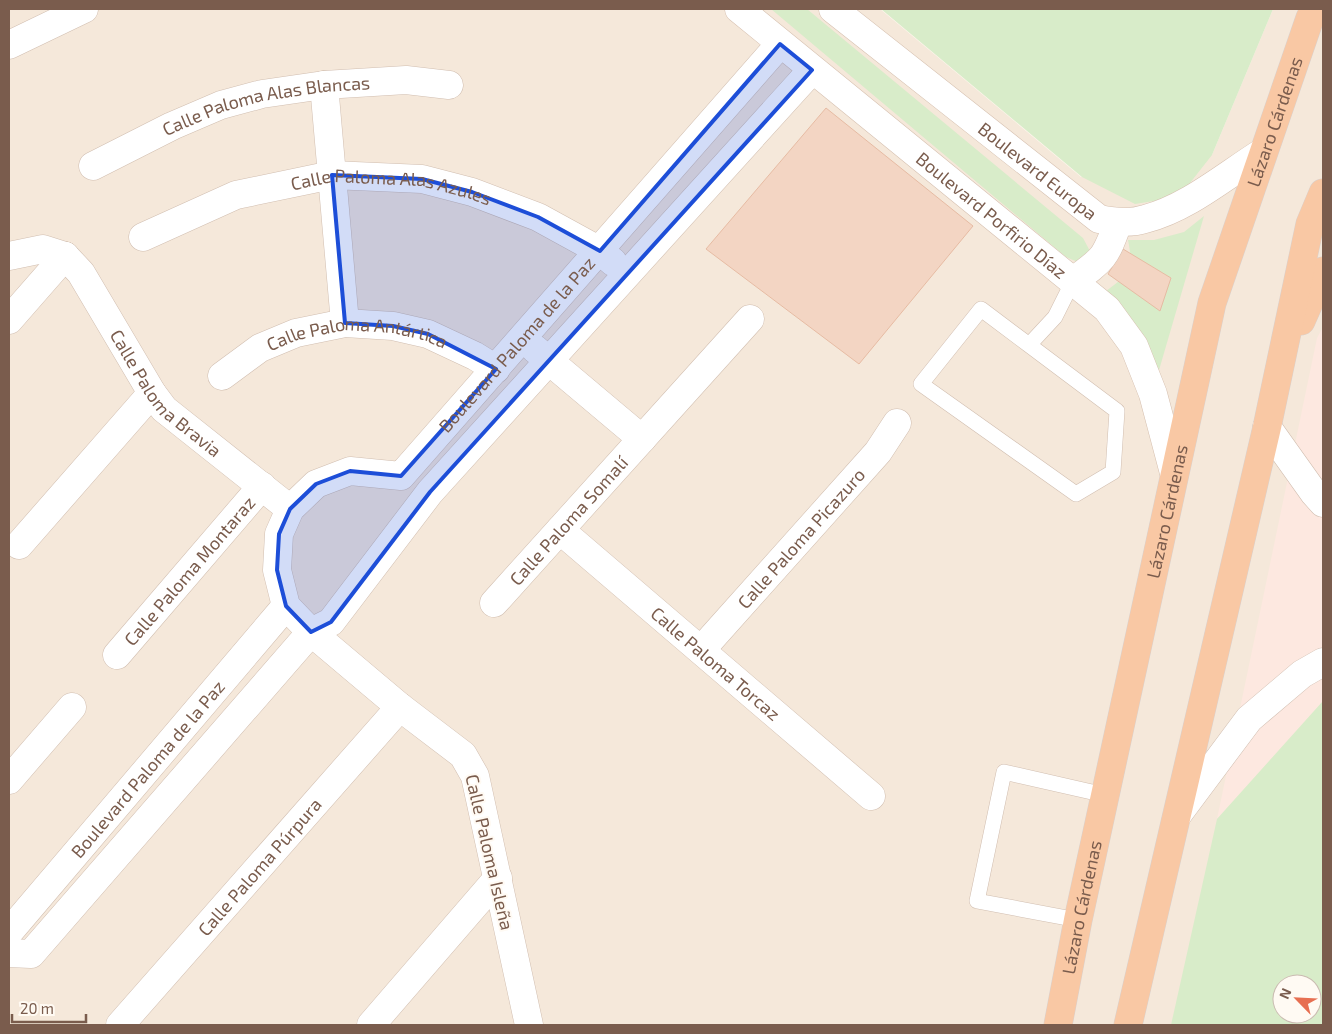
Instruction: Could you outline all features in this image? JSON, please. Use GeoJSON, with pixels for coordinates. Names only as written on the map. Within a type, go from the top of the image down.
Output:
{"type":"FeatureCollection","features":[{"type":"Feature","properties":{"kind":"highway","name":"Lázaro Cárdenas"},"geometry":{"type":"LineString","coordinates":[[1058,1025],[1078,920],[1212,302],[1312,12]]}},
{"type":"Feature","properties":{"kind":"highway"},"geometry":{"type":"LineString","coordinates":[[1128,1025],[1267,427],[1310,224],[1323,193]]}},
{"type":"Feature","properties":{"kind":"highway"},"geometry":{"type":"LineString","coordinates":[[1278,370],[1323,271]]}},
{"type":"Feature","properties":{"kind":"street"},"geometry":{"type":"LineString","coordinates":[[9,45],[84,9]]}},
{"type":"Feature","properties":{"kind":"street","name":"Boulevard Europa"},"geometry":{"type":"LineString","coordinates":[[833,9],[1099,219],[1118,223],[1145,220],[1182,204],[1263,152]]}},
{"type":"Feature","properties":{"kind":"street","name":"Boulevard Porfirio Díaz"},"geometry":{"type":"LineString","coordinates":[[746,11],[780,44],[1108,309],[1134,346],[1153,394],[1174,473]]}},
{"type":"Feature","properties":{"kind":"street","name":"Boulevard Paloma de la Paz"},"geometry":{"type":"LineString","coordinates":[[311,632],[286,606],[277,570],[279,534],[290,509],[316,484],[350,471],[401,476],[780,44]]}},
{"type":"Feature","properties":{"kind":"street","name":"Boulevard Paloma de la Paz"},"geometry":{"type":"LineString","coordinates":[[20,953],[311,632],[331,622],[430,492],[812,70]]}},
{"type":"Feature","properties":{"kind":"street","name":"Calle Paloma Alas Blancas"},"geometry":{"type":"LineString","coordinates":[[93,166],[172,126],[221,105],[262,94],[324,86],[406,80],[449,85]]}},
{"type":"Feature","properties":{"kind":"street"},"geometry":{"type":"LineString","coordinates":[[324,86],[345,323]]}},
{"type":"Feature","properties":{"kind":"street","name":"Calle Paloma Alas Azules"},"geometry":{"type":"LineString","coordinates":[[143,237],[236,195],[332,175],[422,180],[472,192],[538,217],[600,251],[627,274]]}},
{"type":"Feature","properties":{"kind":"street"},"geometry":{"type":"LineString","coordinates":[[1073,281],[1102,260],[1110,248],[1118,223]]}},
{"type":"Feature","properties":{"kind":"street"},"geometry":{"type":"LineString","coordinates":[[9,256],[43,249],[65,256],[9,320]]}},
{"type":"Feature","properties":{"kind":"street","name":"Calle Paloma Bravia"},"geometry":{"type":"LineString","coordinates":[[65,256],[81,273],[152,393],[164,409],[290,509]]}},
{"type":"Feature","properties":{"kind":"street","name":"Calle Paloma Somalí"},"geometry":{"type":"LineString","coordinates":[[494,603],[750,319]]}},
{"type":"Feature","properties":{"kind":"street","name":"Calle Paloma Antártica"},"geometry":{"type":"LineString","coordinates":[[222,376],[260,348],[296,333],[345,323],[393,326],[428,334],[475,356],[496,369]]}},
{"type":"Feature","properties":{"kind":"street"},"geometry":{"type":"LineString","coordinates":[[522,338],[642,439]]}},
{"type":"Feature","properties":{"kind":"street"},"geometry":{"type":"LineString","coordinates":[[19,545],[152,393]]}},
{"type":"Feature","properties":{"kind":"street","name":"Calle Paloma Picazuro"},"geometry":{"type":"LineString","coordinates":[[701,650],[878,452],[897,423]]}},
{"type":"Feature","properties":{"kind":"street"},"geometry":{"type":"LineString","coordinates":[[1267,427],[1320,495]]}},
{"type":"Feature","properties":{"kind":"street","name":"Calle Paloma Montaraz"},"geometry":{"type":"LineString","coordinates":[[117,655],[262,486]]}},
{"type":"Feature","properties":{"kind":"street","name":"Calle Paloma Torcaz"},"geometry":{"type":"LineString","coordinates":[[560,530],[871,796]]}},
{"type":"Feature","properties":{"kind":"street","name":"Boulevard Paloma de la Paz"},"geometry":{"type":"LineString","coordinates":[[9,932],[286,606]]}},
{"type":"Feature","properties":{"kind":"street","name":"Calle Paloma Isleña"},"geometry":{"type":"LineString","coordinates":[[311,632],[400,707],[463,755],[475,776],[529,1025]]}},
{"type":"Feature","properties":{"kind":"street"},"geometry":{"type":"LineString","coordinates":[[1178,814],[1249,719],[1302,674],[1323,662]]}},
{"type":"Feature","properties":{"kind":"street"},"geometry":{"type":"LineString","coordinates":[[9,780],[72,707]]}},
{"type":"Feature","properties":{"kind":"street","name":"Calle Paloma Púrpura"},"geometry":{"type":"LineString","coordinates":[[120,1025],[400,707]]}},
{"type":"Feature","properties":{"kind":"street"},"geometry":{"type":"LineString","coordinates":[[371,1025],[498,878]]}},
{"type":"Feature","properties":{"kind":"lane"},"geometry":{"type":"LineString","coordinates":[[1029,345],[1055,317],[1073,281]]}},
{"type":"Feature","properties":{"kind":"lane"},"geometry":{"type":"LineString","coordinates":[[980,308],[1029,345],[1117,411],[1113,472],[1076,494],[921,384],[980,308]]}},
{"type":"Feature","properties":{"kind":"lane"},"geometry":{"type":"LineString","coordinates":[[1078,920],[977,901],[1004,772],[1105,794]]}},
{"type":"Feature","properties":{"kind":"highlighted area"},"geometry":{"type":"Polygon","coordinates":[[[780,44],[812,70],[430,492],[331,622],[311,632],[286,606],[277,570],[279,534],[290,509],[316,484],[350,471],[401,476],[496,369],[428,334],[393,326],[345,323],[332,175],[422,179],[472,192],[538,217],[600,251],[780,44]]]}},
{"type":"Feature","properties":{"kind":"shaded area"},"geometry":{"type":"Polygon","coordinates":[[[9,9],[880,9],[1081,177],[1212,155],[1273,9],[1323,9],[1323,1025],[9,1025],[9,9]]]}},
{"type":"Feature","properties":{"kind":"shaded area"},"geometry":{"type":"Polygon","coordinates":[[[1323,327],[1323,701],[1217,819],[1317,338],[1323,327]]]}},
{"type":"Feature","properties":{"kind":"green space"},"geometry":{"type":"Polygon","coordinates":[[[771,9],[807,9],[1083,238],[1091,253],[1080,263],[1066,257],[771,9]]]}},
{"type":"Feature","properties":{"kind":"green space"},"geometry":{"type":"Polygon","coordinates":[[[881,9],[1273,9],[1212,155],[1179,197],[1135,204],[1082,177],[881,9]]]}},
{"type":"Feature","properties":{"kind":"green space"},"geometry":{"type":"Polygon","coordinates":[[[1204,216],[1157,377],[1106,291],[1120,280],[1128,270],[1130,250],[1128,240],[1154,240],[1184,232],[1204,216]]]}},
{"type":"Feature","properties":{"kind":"green space"},"geometry":{"type":"Polygon","coordinates":[[[1323,701],[1323,1025],[1171,1025],[1217,819],[1323,701]]]}},
{"type":"Feature","properties":{"kind":"building"},"geometry":{"type":"Polygon","coordinates":[[[826,108],[973,226],[859,364],[706,249],[826,108]]]}},
{"type":"Feature","properties":{"kind":"building"},"geometry":{"type":"Polygon","coordinates":[[[1123,249],[1171,278],[1160,311],[1108,274],[1123,249]]]}}]}
